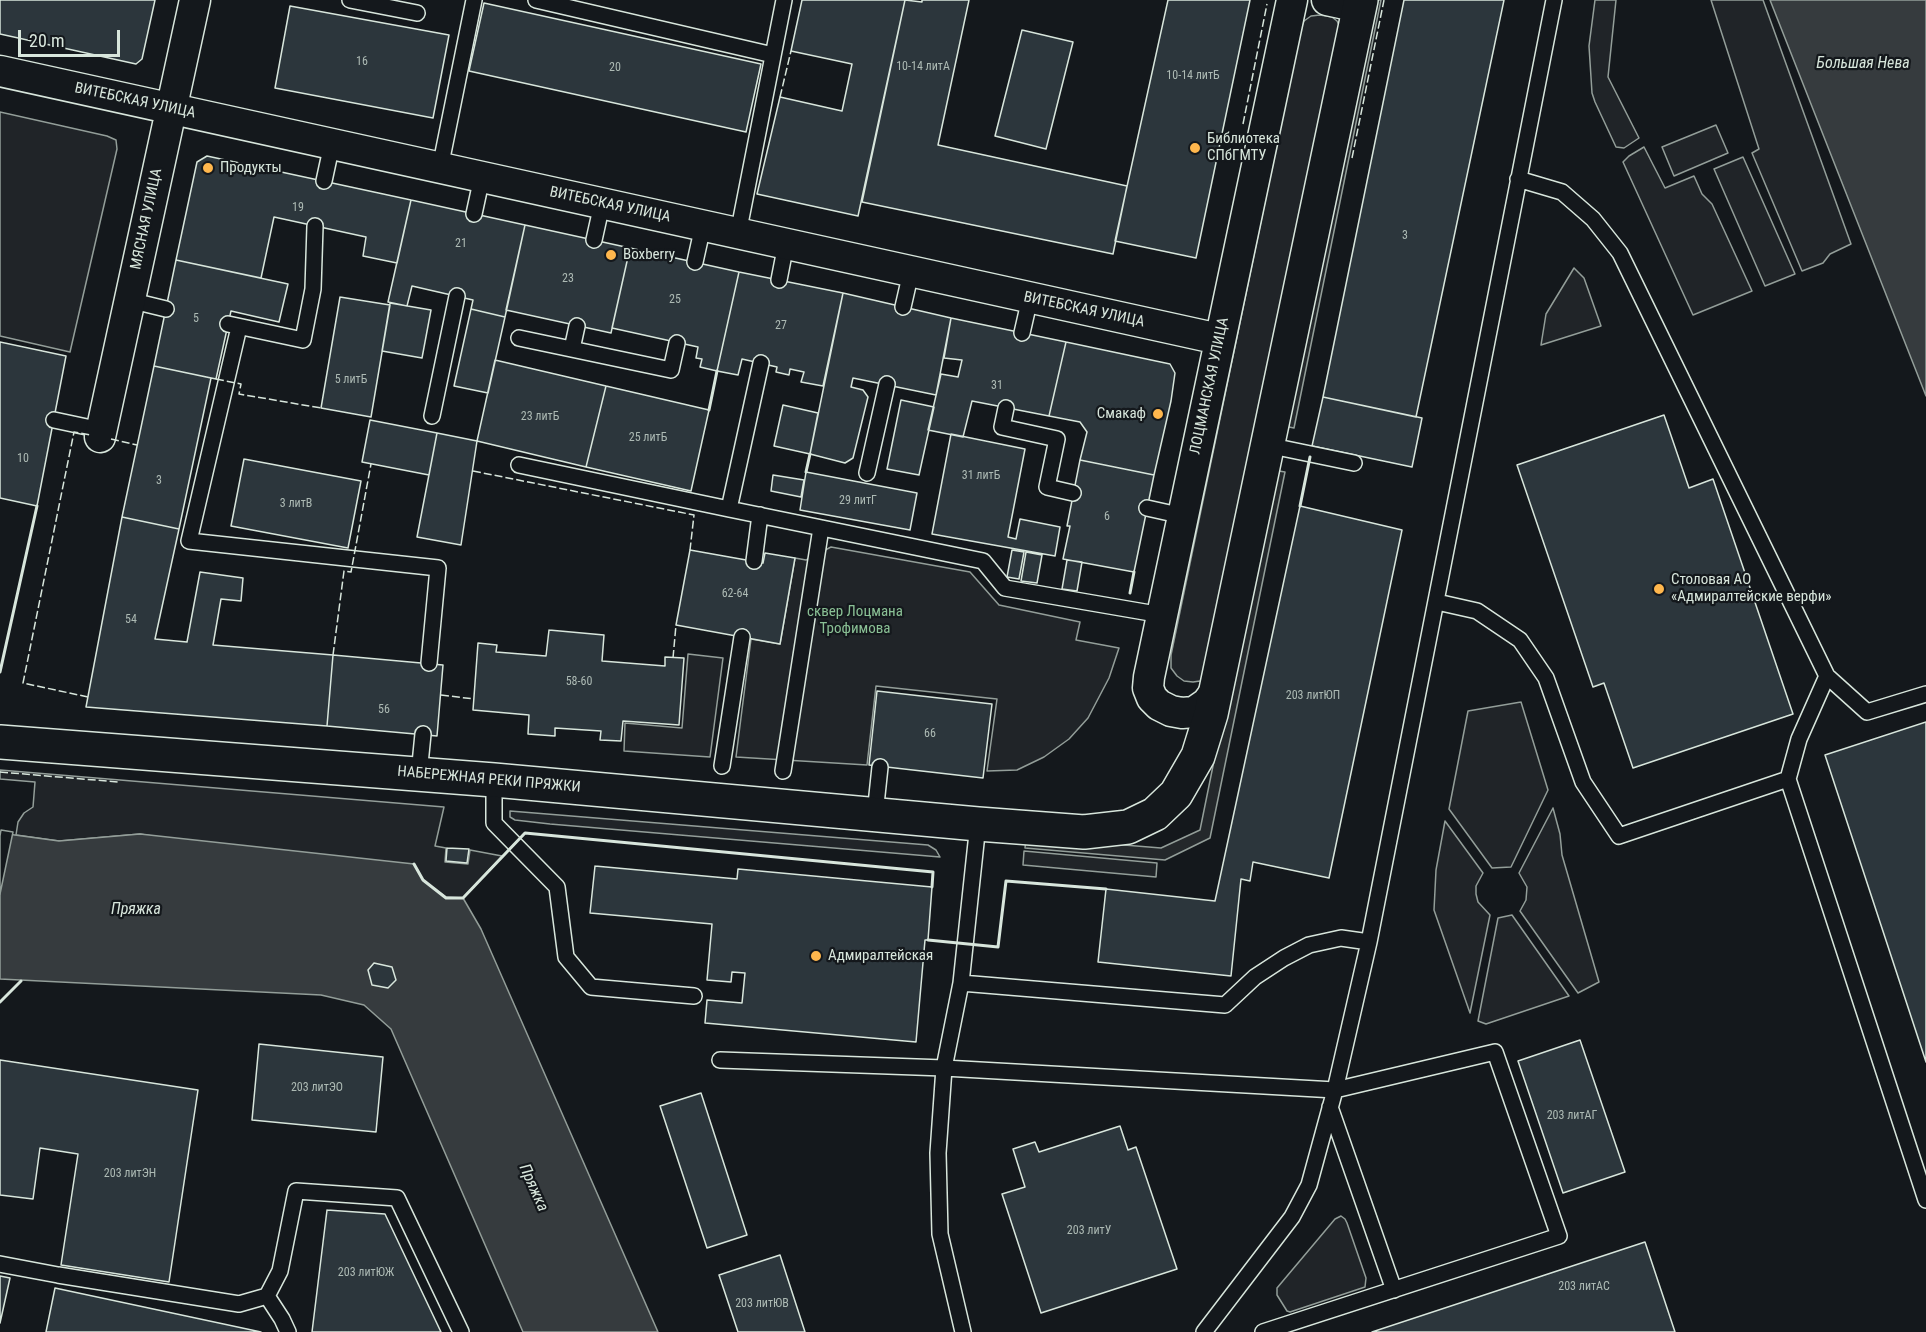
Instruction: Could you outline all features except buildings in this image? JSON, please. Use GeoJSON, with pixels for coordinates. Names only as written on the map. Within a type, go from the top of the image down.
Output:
{"type":"FeatureCollection","features":[{"type":"Feature","properties":{"kind":"main road"},"geometry":{"type":"LineString","coordinates":[[978,824],[1084,832],[1128,826],[1155,814],[1176,794],[1198,756],[1211,714],[1360,4]]}},
{"type":"Feature","properties":{"kind":"main road","name":"НАБЕРЕЖНАЯ РЕКИ ПРЯЖКИ"},"geometry":{"type":"LineString","coordinates":[[0,742],[494,780],[978,824]]}},
{"type":"Feature","properties":{"kind":"street","name":"МЯСНАЯ УЛИЦА"},"geometry":{"type":"LineString","coordinates":[[100,433],[195,0]]}},
{"type":"Feature","properties":{"kind":"street","name":"ЛОЦМАНСКАЯ УЛИЦА"},"geometry":{"type":"LineString","coordinates":[[1215,692],[1207,703],[1194,711],[1182,713],[1171,711],[1159,705],[1152,698],[1148,688],[1149,676],[1292,0]]}},
{"type":"Feature","properties":{"kind":"street"},"geometry":{"type":"LineString","coordinates":[[1327,0],[1360,4]]}},
{"type":"Feature","properties":{"kind":"street","name":"ВИТЕБСКАЯ УЛИЦА"},"geometry":{"type":"LineString","coordinates":[[0,71],[1219,339]]}},
{"type":"Feature","properties":{"kind":"lane"},"geometry":{"type":"LineString","coordinates":[[350,0],[417,13]]}},
{"type":"Feature","properties":{"kind":"lane"},"geometry":{"type":"LineString","coordinates":[[440,168],[474,0]]}},
{"type":"Feature","properties":{"kind":"lane"},"geometry":{"type":"LineString","coordinates":[[536,0],[773,55]]}},
{"type":"Feature","properties":{"kind":"lane"},"geometry":{"type":"LineString","coordinates":[[738,234],[784,0]]}},
{"type":"Feature","properties":{"kind":"lane"},"geometry":{"type":"LineString","coordinates":[[1204,1332],[1292,1217],[1310,1185],[1335,1090],[1368,942],[1437,602],[1554,0]]}},
{"type":"Feature","properties":{"kind":"lane"},"geometry":{"type":"LineString","coordinates":[[324,181],[332,144]]}},
{"type":"Feature","properties":{"kind":"lane"},"geometry":{"type":"LineString","coordinates":[[474,214],[482,177]]}},
{"type":"Feature","properties":{"kind":"lane"},"geometry":{"type":"LineString","coordinates":[[1518,179],[1562,192],[1593,219],[1620,253],[1827,676],[1867,712],[1926,694]]}},
{"type":"Feature","properties":{"kind":"lane"},"geometry":{"type":"LineString","coordinates":[[594,240],[602,204]]}},
{"type":"Feature","properties":{"kind":"lane"},"geometry":{"type":"LineString","coordinates":[[315,226],[314,290],[303,340],[234,326],[189,541],[438,568],[429,663]]}},
{"type":"Feature","properties":{"kind":"lane"},"geometry":{"type":"LineString","coordinates":[[695,262],[703,226]]}},
{"type":"Feature","properties":{"kind":"lane"},"geometry":{"type":"LineString","coordinates":[[779,280],[786,244]]}},
{"type":"Feature","properties":{"kind":"lane"},"geometry":{"type":"LineString","coordinates":[[903,307],[911,272]]}},
{"type":"Feature","properties":{"kind":"lane"},"geometry":{"type":"LineString","coordinates":[[432,416],[457,296]]}},
{"type":"Feature","properties":{"kind":"lane"},"geometry":{"type":"LineString","coordinates":[[1022,333],[1030,298]]}},
{"type":"Feature","properties":{"kind":"lane"},"geometry":{"type":"LineString","coordinates":[[129,300],[166,309]]}},
{"type":"Feature","properties":{"kind":"lane"},"geometry":{"type":"LineString","coordinates":[[572,350],[577,326]]}},
{"type":"Feature","properties":{"kind":"lane"},"geometry":{"type":"LineString","coordinates":[[519,338],[671,370],[677,343]]}},
{"type":"Feature","properties":{"kind":"lane"},"geometry":{"type":"LineString","coordinates":[[729,509],[761,363]]}},
{"type":"Feature","properties":{"kind":"lane"},"geometry":{"type":"LineString","coordinates":[[867,473],[887,384]]}},
{"type":"Feature","properties":{"kind":"lane"},"geometry":{"type":"LineString","coordinates":[[1006,408],[1002,427],[1057,439],[1047,487],[1073,493]]}},
{"type":"Feature","properties":{"kind":"lane"},"geometry":{"type":"LineString","coordinates":[[54,420],[100,433]]}},
{"type":"Feature","properties":{"kind":"lane"},"geometry":{"type":"LineString","coordinates":[[1267,445],[1354,463]]}},
{"type":"Feature","properties":{"kind":"lane"},"geometry":{"type":"LineString","coordinates":[[519,465],[983,561],[1005,588],[1162,615]]}},
{"type":"Feature","properties":{"kind":"lane"},"geometry":{"type":"LineString","coordinates":[[1147,508],[1182,516]]}},
{"type":"Feature","properties":{"kind":"lane"},"geometry":{"type":"LineString","coordinates":[[754,561],[760,515]]}},
{"type":"Feature","properties":{"kind":"lane"},"geometry":{"type":"LineString","coordinates":[[783,771],[821,528]]}},
{"type":"Feature","properties":{"kind":"lane"},"geometry":{"type":"LineString","coordinates":[[1437,602],[1477,611],[1521,640],[1546,678],[1583,782],[1619,836],[1788,779]]}},
{"type":"Feature","properties":{"kind":"lane"},"geometry":{"type":"LineString","coordinates":[[722,766],[742,637]]}},
{"type":"Feature","properties":{"kind":"lane"},"geometry":{"type":"LineString","coordinates":[[1827,676],[1799,738],[1788,779],[1926,1200]]}},
{"type":"Feature","properties":{"kind":"lane"},"geometry":{"type":"LineString","coordinates":[[419,774],[423,734]]}},
{"type":"Feature","properties":{"kind":"lane"},"geometry":{"type":"LineString","coordinates":[[875,814],[880,767]]}},
{"type":"Feature","properties":{"kind":"lane"},"geometry":{"type":"LineString","coordinates":[[494,780],[494,823],[558,887],[566,957],[591,987],[694,996]]}},
{"type":"Feature","properties":{"kind":"lane"},"geometry":{"type":"LineString","coordinates":[[963,1332],[940,1234],[938,1153],[944,1068],[961,983],[978,824]]}},
{"type":"Feature","properties":{"kind":"lane"},"geometry":{"type":"LineString","coordinates":[[961,983],[1225,1005],[1255,977],[1309,945],[1341,938],[1368,942]]}},
{"type":"Feature","properties":{"kind":"lane"},"geometry":{"type":"LineString","coordinates":[[720,1060],[944,1068],[1335,1090],[1495,1052],[1559,1236],[1263,1332]]}},
{"type":"Feature","properties":{"kind":"lane"},"geometry":{"type":"LineString","coordinates":[[1330,1107],[1394,1290]]}},
{"type":"Feature","properties":{"kind":"lane"},"geometry":{"type":"LineString","coordinates":[[0,1264],[239,1304],[267,1296],[280,1271],[296,1191],[396,1198],[461,1332]]}},
{"type":"Feature","properties":{"kind":"lane"},"geometry":{"type":"LineString","coordinates":[[267,1296],[288,1332]]}},
{"type":"Feature","properties":{"kind":"green space"},"geometry":{"type":"Polygon","coordinates":[[[1595,0],[1616,0],[1608,77],[1639,138],[1624,148],[1616,147],[1592,93],[1589,46],[1595,0]]]}},
{"type":"Feature","properties":{"kind":"green space"},"geometry":{"type":"Polygon","coordinates":[[[1711,0],[1763,0],[1851,244],[1830,254],[1823,263],[1802,271],[1752,153],[1759,149],[1711,0]]]}},
{"type":"Feature","properties":{"kind":"green space"},"geometry":{"type":"Polygon","coordinates":[[[1311,16],[1332,17],[1340,27],[1206,678],[1193,682],[1184,681],[1171,668],[1171,655],[1301,28],[1304,21],[1311,16]]]}},
{"type":"Feature","properties":{"kind":"green space"},"geometry":{"type":"Polygon","coordinates":[[[0,112],[116,140],[117,149],[70,352],[0,336],[0,112]]]}},
{"type":"Feature","properties":{"kind":"green space"},"geometry":{"type":"Polygon","coordinates":[[[1716,125],[1728,153],[1674,176],[1662,147],[1716,125]]]}},
{"type":"Feature","properties":{"kind":"green space"},"geometry":{"type":"Polygon","coordinates":[[[1644,147],[1665,188],[1694,176],[1702,194],[1712,204],[1752,291],[1693,315],[1623,162],[1644,147]]]}},
{"type":"Feature","properties":{"kind":"green space"},"geometry":{"type":"Polygon","coordinates":[[[1743,157],[1795,274],[1765,286],[1714,169],[1743,157]]]}},
{"type":"Feature","properties":{"kind":"green space"},"geometry":{"type":"Polygon","coordinates":[[[1574,268],[1584,278],[1601,326],[1541,345],[1546,314],[1574,268]]]}},
{"type":"Feature","properties":{"kind":"green space","name":"сквер Лоцмана Трофимова"},"geometry":{"type":"Polygon","coordinates":[[[831,547],[970,572],[999,605],[1080,622],[1076,640],[1119,648],[1109,678],[1088,718],[1069,739],[1044,757],[1017,770],[987,771],[997,699],[876,686],[867,765],[736,757],[751,639],[780,644],[795,558],[806,560],[831,547]]]}},
{"type":"Feature","properties":{"kind":"green space"},"geometry":{"type":"Polygon","coordinates":[[[688,654],[723,658],[710,757],[624,751],[625,723],[682,728],[688,654]]]}},
{"type":"Feature","properties":{"kind":"green space"},"geometry":{"type":"Polygon","coordinates":[[[1521,702],[1548,790],[1511,867],[1492,868],[1449,809],[1468,711],[1521,702]]]}},
{"type":"Feature","properties":{"kind":"green space"},"geometry":{"type":"Polygon","coordinates":[[[0,770],[444,807],[435,846],[446,848],[445,862],[468,864],[470,850],[502,856],[463,898],[446,898],[423,880],[140,834],[59,841],[16,835],[18,822],[24,813],[33,807],[35,782],[0,779],[0,770]]]}},
{"type":"Feature","properties":{"kind":"green space"},"geometry":{"type":"Polygon","coordinates":[[[1553,808],[1560,834],[1562,855],[1599,982],[1578,993],[1520,911],[1526,900],[1527,887],[1519,873],[1553,808]]]}},
{"type":"Feature","properties":{"kind":"green space"},"geometry":{"type":"Polygon","coordinates":[[[510,811],[928,845],[936,850],[940,857],[550,824],[515,820],[510,817],[510,811]]]}},
{"type":"Feature","properties":{"kind":"green space"},"geometry":{"type":"Polygon","coordinates":[[[1445,821],[1483,873],[1476,886],[1476,894],[1478,902],[1490,915],[1470,1013],[1434,910],[1436,870],[1445,821]]]}},
{"type":"Feature","properties":{"kind":"green space"},"geometry":{"type":"Polygon","coordinates":[[[1024,851],[1157,863],[1156,877],[1023,865],[1024,851]]]}},
{"type":"Feature","properties":{"kind":"green space"},"geometry":{"type":"Polygon","coordinates":[[[1512,915],[1569,996],[1486,1024],[1478,1021],[1498,918],[1512,915]]]}},
{"type":"Feature","properties":{"kind":"green space"},"geometry":{"type":"Polygon","coordinates":[[[1341,1216],[1347,1223],[1366,1278],[1365,1287],[1290,1312],[1287,1311],[1277,1295],[1277,1288],[1335,1219],[1341,1216]]]}},
{"type":"Feature","properties":{"kind":"shaded area"},"geometry":{"type":"Polygon","coordinates":[[[1370,0],[1381,0],[1294,428],[1284,426],[1370,0]]]}},
{"type":"Feature","properties":{"kind":"shaded area"},"geometry":{"type":"Polygon","coordinates":[[[1273,470],[1285,472],[1210,838],[1165,860],[1025,848],[1026,837],[1161,848],[1200,830],[1273,470]]]}},
{"type":"Feature","properties":{"kind":"water","name":"Большая Нева"},"geometry":{"type":"Polygon","coordinates":[[[1770,0],[1926,0],[1926,396],[1770,0]]]}},
{"type":"Feature","properties":{"kind":"water","name":"Пряжка"},"geometry":{"type":"Polygon","coordinates":[[[0,833],[59,841],[140,834],[414,864],[423,880],[446,897],[463,898],[481,929],[658,1332],[523,1332],[391,1029],[364,1005],[321,995],[0,979],[0,833]]]}},
{"type":"Feature","properties":{"kind":"pier"},"geometry":{"type":"Polygon","coordinates":[[[1,830],[13,832],[0,894],[0,836],[1,830]]]}},
{"type":"Feature","properties":{"kind":"fence"},"geometry":{"type":"LineString","coordinates":[[1352,158],[1384,0]]}},
{"type":"Feature","properties":{"kind":"fence"},"geometry":{"type":"LineString","coordinates":[[1243,124],[1267,4]]}},
{"type":"Feature","properties":{"kind":"fence"},"geometry":{"type":"LineString","coordinates":[[780,97],[791,51]]}},
{"type":"Feature","properties":{"kind":"fence"},"geometry":{"type":"LineString","coordinates":[[216,379],[241,384],[239,394],[321,408]]}},
{"type":"Feature","properties":{"kind":"fence"},"geometry":{"type":"LineString","coordinates":[[88,697],[23,683],[74,432],[90,435]]}},
{"type":"Feature","properties":{"kind":"fence"},"geometry":{"type":"LineString","coordinates":[[111,439],[137,445]]}},
{"type":"Feature","properties":{"kind":"fence"},"geometry":{"type":"LineString","coordinates":[[333,655],[344,571],[351,572],[371,464]]}},
{"type":"Feature","properties":{"kind":"fence"},"geometry":{"type":"LineString","coordinates":[[473,471],[694,515],[690,550]]}},
{"type":"Feature","properties":{"kind":"fence"},"geometry":{"type":"LineString","coordinates":[[673,658],[676,625]]}},
{"type":"Feature","properties":{"kind":"fence"},"geometry":{"type":"LineString","coordinates":[[441,695],[474,699]]}},
{"type":"Feature","properties":{"kind":"fence"},"geometry":{"type":"LineString","coordinates":[[0,772],[118,782]]}},
{"type":"Feature","properties":{"kind":"wall"},"geometry":{"type":"LineString","coordinates":[[709,410],[717,371]]}},
{"type":"Feature","properties":{"kind":"wall"},"geometry":{"type":"LineString","coordinates":[[806,472],[810,454]]}},
{"type":"Feature","properties":{"kind":"wall"},"geometry":{"type":"LineString","coordinates":[[1300,506],[1310,457]]}},
{"type":"Feature","properties":{"kind":"wall"},"geometry":{"type":"LineString","coordinates":[[0,672],[37,506]]}},
{"type":"Feature","properties":{"kind":"wall"},"geometry":{"type":"LineString","coordinates":[[1130,593],[1134,572]]}},
{"type":"Feature","properties":{"kind":"wall"},"geometry":{"type":"LineString","coordinates":[[414,864],[423,880],[446,898],[463,898],[525,833],[933,872],[932,887]]}},
{"type":"Feature","properties":{"kind":"wall"},"geometry":{"type":"LineString","coordinates":[[928,940],[998,947],[1006,881],[1106,889]]}},
{"type":"Feature","properties":{"kind":"wall"},"geometry":{"type":"LineString","coordinates":[[0,1002],[21,981]]}},
{"type":"Feature","properties":{"kind":"place","name":"Библиотека СПбГМТУ"},"geometry":{"type":"Point","coordinates":[1195,148]}},
{"type":"Feature","properties":{"kind":"place","name":"Продукты"},"geometry":{"type":"Point","coordinates":[208,168]}},
{"type":"Feature","properties":{"kind":"place","name":"Boxberry"},"geometry":{"type":"Point","coordinates":[611,255]}},
{"type":"Feature","properties":{"kind":"place","name":"Смакаф"},"geometry":{"type":"Point","coordinates":[1158,414]}},
{"type":"Feature","properties":{"kind":"place","name":"Столовая АО «Адмиралтейские верфи»"},"geometry":{"type":"Point","coordinates":[1659,589]}},
{"type":"Feature","properties":{"kind":"place","name":"Адмиралтейская"},"geometry":{"type":"Point","coordinates":[816,956]}}]}
